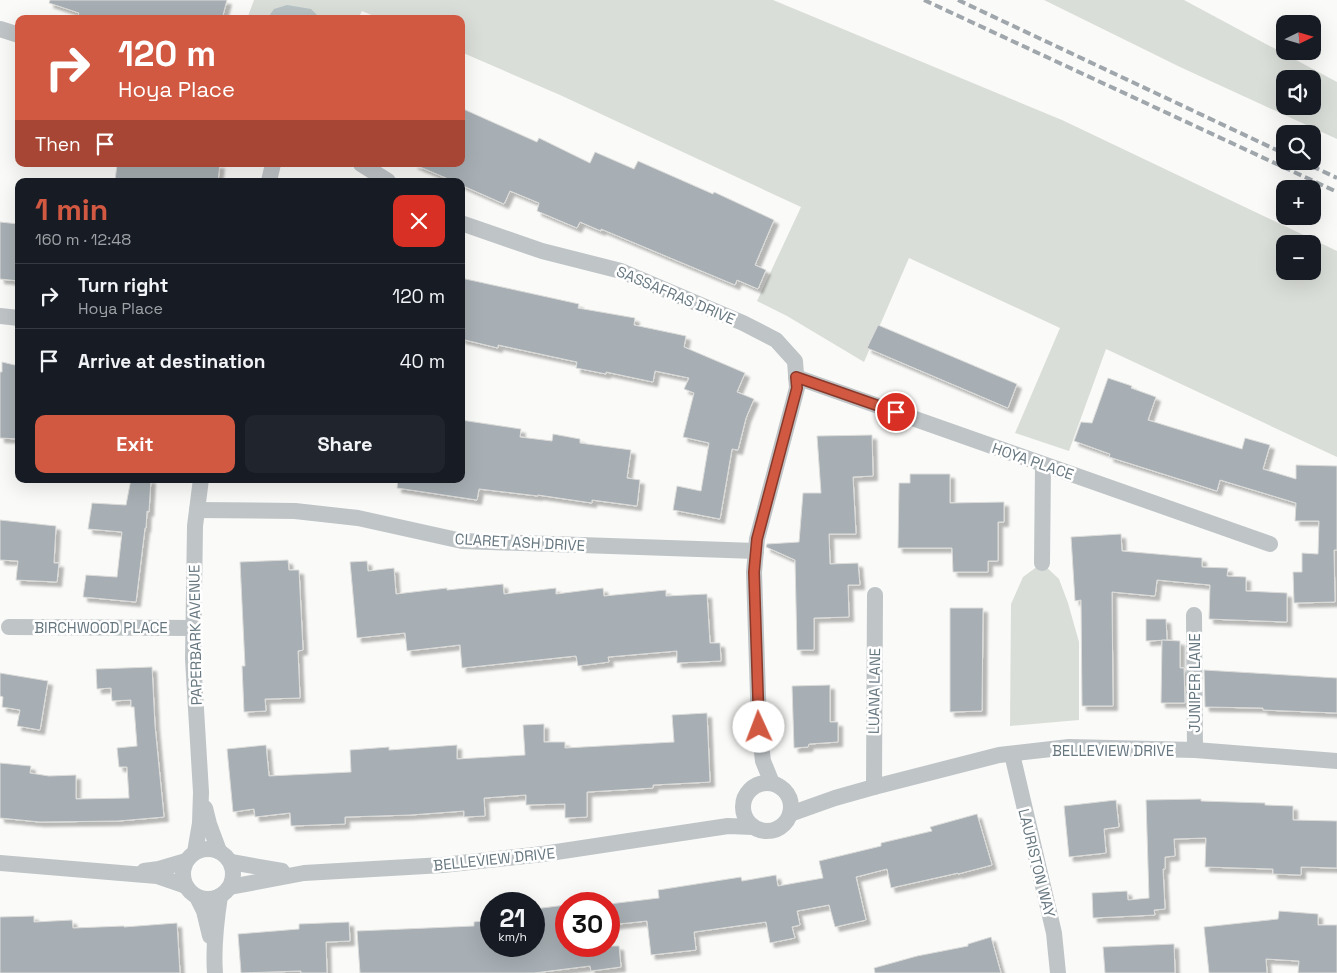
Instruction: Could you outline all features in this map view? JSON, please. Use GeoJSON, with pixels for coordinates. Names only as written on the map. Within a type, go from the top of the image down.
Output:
{"type":"FeatureCollection","features":[{"type":"Feature","properties":{"kind":"street"},"geometry":{"type":"LineString","coordinates":[[0,29],[15,33]]}},
{"type":"Feature","properties":{"kind":"street"},"geometry":{"type":"LineString","coordinates":[[365,167],[383,178]]}},
{"type":"Feature","properties":{"kind":"street","name":"SASSAFRAS DRIVE"},"geometry":{"type":"LineString","coordinates":[[465,224],[542,251],[621,271],[743,323],[776,340],[795,360],[796,377]]}},
{"type":"Feature","properties":{"kind":"street"},"geometry":{"type":"LineString","coordinates":[[0,316],[15,318]]}},
{"type":"Feature","properties":{"kind":"street"},"geometry":{"type":"LineString","coordinates":[[772,783],[763,761],[759,727],[754,572],[757,539],[797,388],[796,377]]}},
{"type":"Feature","properties":{"kind":"street","name":"HOYA PLACE"},"geometry":{"type":"LineString","coordinates":[[796,377],[1270,544]]}},
{"type":"Feature","properties":{"kind":"street"},"geometry":{"type":"LineString","coordinates":[[1042,563],[1043,465]]}},
{"type":"Feature","properties":{"kind":"street","name":"PAPERBARK AVENUE"},"geometry":{"type":"LineString","coordinates":[[190,856],[200,823],[201,792],[193,659],[195,526],[200,483]]}},
{"type":"Feature","properties":{"kind":"street","name":"CLARET ASH DRIVE"},"geometry":{"type":"LineString","coordinates":[[197,510],[294,511],[358,518],[462,541],[756,551]]}},
{"type":"Feature","properties":{"kind":"street","name":"LUANA LANE"},"geometry":{"type":"LineString","coordinates":[[874,787],[875,595]]}},
{"type":"Feature","properties":{"kind":"street","name":"JUNIPER LANE"},"geometry":{"type":"LineString","coordinates":[[1194,616],[1195,750]]}},
{"type":"Feature","properties":{"kind":"street","name":"BIRCHWOOD PLACE"},"geometry":{"type":"LineString","coordinates":[[9,626],[194,628]]}},
{"type":"Feature","properties":{"kind":"street"},"geometry":{"type":"LineString","coordinates":[[752,787],[759,727]]}},
{"type":"Feature","properties":{"kind":"street","name":"BELLEVIEW DRIVE"},"geometry":{"type":"LineString","coordinates":[[790,814],[835,798],[999,755],[1068,748],[1195,750],[1337,761]]}},
{"type":"Feature","properties":{"kind":"street","name":"LAURISTON WAY"},"geometry":{"type":"LineString","coordinates":[[1012,754],[1054,933],[1058,973]]}},
{"type":"Feature","properties":{"kind":"street"},"geometry":{"type":"LineString","coordinates":[[772,783],[779,785],[788,794],[790,814],[781,827],[772,831],[761,831],[748,822],[742,809],[745,796],[752,787],[759,784],[772,783]]}},
{"type":"Feature","properties":{"kind":"street","name":"PAPERBARK AVENUE"},"geometry":{"type":"LineString","coordinates":[[201,792],[209,824],[219,851]]}},
{"type":"Feature","properties":{"kind":"street","name":"BELLEVIEW DRIVE"},"geometry":{"type":"LineString","coordinates":[[788,794],[810,798],[835,798]]}},
{"type":"Feature","properties":{"kind":"street","name":"BELLEVIEW DRIVE"},"geometry":{"type":"LineString","coordinates":[[682,834],[725,816],[744,802]]}},
{"type":"Feature","properties":{"kind":"street","name":"BELLEVIEW DRIVE"},"geometry":{"type":"LineString","coordinates":[[231,862],[266,869],[304,873],[442,865],[543,854],[728,826],[753,827]]}},
{"type":"Feature","properties":{"kind":"street"},"geometry":{"type":"LineString","coordinates":[[117,874],[159,869],[190,856],[201,849],[212,849],[224,854],[231,862],[233,868],[232,881],[225,892],[215,924],[214,953]]}},
{"type":"Feature","properties":{"kind":"street"},"geometry":{"type":"LineString","coordinates":[[190,856],[182,870],[183,880],[204,911],[214,953],[216,973]]}},
{"type":"Feature","properties":{"kind":"street"},"geometry":{"type":"LineString","coordinates":[[0,863],[157,876],[192,892],[214,899],[225,892]]}},
{"type":"Feature","properties":{"kind":"street","name":"BELLEVIEW DRIVE"},"geometry":{"type":"LineString","coordinates":[[225,892],[304,873]]}},
{"type":"Feature","properties":{"kind":"shaded area"},"geometry":{"type":"Polygon","coordinates":[[[254,0],[773,0],[1062,120],[1276,222],[1276,225],[1282,225],[1303,235],[1276,235],[1276,280],[1321,280],[1321,243],[1337,251],[1337,457],[1106,349],[1069,451],[1015,433],[1060,328],[909,258],[864,362],[787,316],[757,301],[801,207],[560,95],[465,54],[465,15],[372,15],[362,11],[360,15],[248,15],[254,0]]]}},
{"type":"Feature","properties":{"kind":"shaded area"},"geometry":{"type":"Polygon","coordinates":[[[1044,0],[1184,0],[1276,49],[1276,60],[1296,60],[1315,70],[1276,70],[1276,111],[1180,67],[1044,0]]]}},
{"type":"Feature","properties":{"kind":"shaded area"},"geometry":{"type":"Polygon","coordinates":[[[287,5],[311,9],[317,15],[270,15],[274,9],[287,5]]]}},
{"type":"Feature","properties":{"kind":"shaded area"},"geometry":{"type":"Polygon","coordinates":[[[1321,73],[1337,82],[1337,139],[1321,132],[1321,125],[1306,125],[1285,115],[1321,115],[1321,73]]]}},
{"type":"Feature","properties":{"kind":"shaded area"},"geometry":{"type":"Polygon","coordinates":[[[1042,563],[1059,579],[1079,642],[1079,720],[1010,726],[1011,604],[1023,577],[1042,563]]]}},
{"type":"Feature","properties":{"kind":"building"},"geometry":{"type":"Polygon","coordinates":[[[50,0],[227,0],[223,15],[78,15],[79,13],[49,3],[50,0]]]}},
{"type":"Feature","properties":{"kind":"building"},"geometry":{"type":"Polygon","coordinates":[[[465,110],[537,142],[539,138],[590,163],[595,152],[634,169],[638,161],[713,194],[714,192],[774,220],[755,265],[766,270],[758,289],[737,280],[735,285],[601,229],[601,231],[580,222],[577,228],[537,211],[539,203],[510,191],[504,204],[465,187],[465,178],[446,178],[420,167],[465,167],[465,110]]]}},
{"type":"Feature","properties":{"kind":"building"},"geometry":{"type":"Polygon","coordinates":[[[117,167],[220,167],[218,178],[115,178],[117,167]]]}},
{"type":"Feature","properties":{"kind":"building"},"geometry":{"type":"Polygon","coordinates":[[[0,222],[15,224],[15,281],[0,279],[0,222]]]}},
{"type":"Feature","properties":{"kind":"building"},"geometry":{"type":"Polygon","coordinates":[[[465,279],[579,304],[578,308],[635,318],[634,325],[686,336],[684,347],[745,373],[737,392],[754,399],[746,418],[738,450],[732,449],[720,519],[673,510],[677,486],[701,491],[709,443],[683,437],[694,393],[684,389],[689,378],[655,371],[653,382],[576,368],[577,362],[498,345],[498,348],[465,340],[465,279]]]}},
{"type":"Feature","properties":{"kind":"building"},"geometry":{"type":"Polygon","coordinates":[[[878,325],[1017,384],[1008,408],[867,348],[878,325]]]}},
{"type":"Feature","properties":{"kind":"building"},"geometry":{"type":"Polygon","coordinates":[[[2,362],[15,365],[15,439],[0,438],[0,372],[2,372],[2,362]]]}},
{"type":"Feature","properties":{"kind":"building"},"geometry":{"type":"Polygon","coordinates":[[[1108,378],[1156,397],[1148,420],[1242,449],[1245,438],[1270,445],[1263,469],[1296,479],[1296,465],[1337,466],[1337,550],[1334,550],[1335,602],[1294,603],[1293,572],[1302,572],[1302,553],[1318,554],[1319,521],[1295,521],[1296,503],[1220,480],[1217,491],[1109,457],[1110,454],[1074,441],[1081,422],[1092,423],[1108,378]]]}},
{"type":"Feature","properties":{"kind":"building"},"geometry":{"type":"Polygon","coordinates":[[[465,421],[521,429],[520,437],[552,441],[553,434],[580,439],[580,443],[631,450],[627,478],[640,480],[637,506],[592,500],[592,503],[479,489],[477,500],[397,488],[398,483],[465,483],[465,421]]]}},
{"type":"Feature","properties":{"kind":"building"},"geometry":{"type":"Polygon","coordinates":[[[872,435],[873,476],[853,477],[856,534],[829,534],[830,564],[858,563],[860,585],[848,585],[849,617],[814,618],[814,650],[797,650],[795,560],[766,547],[767,544],[799,542],[803,493],[821,493],[817,436],[872,435]]]}},
{"type":"Feature","properties":{"kind":"building"},"geometry":{"type":"Polygon","coordinates":[[[910,474],[950,474],[950,503],[1004,502],[1004,522],[998,522],[998,561],[988,561],[988,572],[953,572],[952,548],[898,548],[899,483],[910,483],[910,474]]]}},
{"type":"Feature","properties":{"kind":"building"},"geometry":{"type":"Polygon","coordinates":[[[130,483],[151,483],[149,512],[147,511],[136,602],[83,597],[86,575],[117,577],[122,532],[88,529],[92,503],[126,505],[130,483]]]}},
{"type":"Feature","properties":{"kind":"building"},"geometry":{"type":"Polygon","coordinates":[[[0,520],[56,526],[54,563],[59,563],[57,582],[16,580],[18,561],[0,560],[0,520]]]}},
{"type":"Feature","properties":{"kind":"building"},"geometry":{"type":"Polygon","coordinates":[[[1121,534],[1122,551],[1202,558],[1202,567],[1228,568],[1227,576],[1246,577],[1246,591],[1287,593],[1287,622],[1209,619],[1210,585],[1157,580],[1155,596],[1112,592],[1113,706],[1082,706],[1081,600],[1075,601],[1071,537],[1121,534]]]}},
{"type":"Feature","properties":{"kind":"building"},"geometry":{"type":"Polygon","coordinates":[[[288,560],[289,570],[299,570],[303,650],[298,651],[300,698],[265,699],[266,711],[244,712],[242,666],[245,666],[240,562],[288,560]]]}},
{"type":"Feature","properties":{"kind":"building"},"geometry":{"type":"Polygon","coordinates":[[[367,561],[368,571],[394,568],[396,594],[503,584],[504,594],[556,588],[556,594],[603,588],[604,596],[666,590],[666,596],[707,594],[710,643],[720,643],[721,661],[677,663],[677,651],[608,657],[609,662],[578,666],[576,656],[462,668],[460,645],[407,651],[405,633],[357,638],[350,562],[367,561]]]}},
{"type":"Feature","properties":{"kind":"building"},"geometry":{"type":"Polygon","coordinates":[[[950,608],[983,608],[982,711],[950,712],[950,608]]]}},
{"type":"Feature","properties":{"kind":"building"},"geometry":{"type":"Polygon","coordinates":[[[1146,619],[1166,619],[1167,640],[1146,641],[1146,619]]]}},
{"type":"Feature","properties":{"kind":"building"},"geometry":{"type":"Polygon","coordinates":[[[1162,640],[1180,641],[1180,668],[1184,668],[1185,703],[1161,703],[1162,640]]]}},
{"type":"Feature","properties":{"kind":"building"},"geometry":{"type":"Polygon","coordinates":[[[152,667],[155,726],[164,817],[118,821],[40,822],[0,818],[0,763],[31,766],[30,773],[49,776],[76,775],[76,799],[129,798],[127,767],[119,767],[117,748],[137,746],[134,707],[131,707],[131,700],[112,701],[111,688],[97,689],[96,669],[152,667]]]}},
{"type":"Feature","properties":{"kind":"building"},"geometry":{"type":"Polygon","coordinates":[[[1204,670],[1337,678],[1337,713],[1263,710],[1263,708],[1205,707],[1204,670]]]}},
{"type":"Feature","properties":{"kind":"building"},"geometry":{"type":"Polygon","coordinates":[[[0,673],[48,681],[40,730],[17,726],[20,710],[2,707],[3,697],[0,696],[0,673]]]}},
{"type":"Feature","properties":{"kind":"building"},"geometry":{"type":"Polygon","coordinates":[[[830,685],[830,722],[838,722],[838,742],[809,744],[808,747],[794,748],[792,686],[830,685]]]}},
{"type":"Feature","properties":{"kind":"building"},"geometry":{"type":"Polygon","coordinates":[[[707,713],[710,782],[653,785],[653,788],[587,792],[587,817],[565,818],[565,804],[526,805],[526,795],[484,798],[485,816],[464,817],[464,811],[345,817],[345,824],[291,826],[290,813],[255,817],[254,809],[233,812],[227,749],[266,745],[269,776],[351,772],[350,750],[389,747],[389,750],[457,745],[457,759],[525,755],[523,725],[544,724],[544,742],[565,742],[565,748],[674,742],[672,715],[707,713]]]}},
{"type":"Feature","properties":{"kind":"building"},"geometry":{"type":"Polygon","coordinates":[[[1201,799],[1201,801],[1293,806],[1293,820],[1337,821],[1337,868],[1301,867],[1301,875],[1273,874],[1273,869],[1205,867],[1206,838],[1174,839],[1175,856],[1165,857],[1165,869],[1163,869],[1165,909],[1154,910],[1155,915],[1093,918],[1092,893],[1127,891],[1128,900],[1149,898],[1146,800],[1201,799]]]}},
{"type":"Feature","properties":{"kind":"building"},"geometry":{"type":"Polygon","coordinates":[[[1116,800],[1119,827],[1104,829],[1106,853],[1069,857],[1064,806],[1116,800]]]}},
{"type":"Feature","properties":{"kind":"building"},"geometry":{"type":"Polygon","coordinates":[[[977,814],[992,865],[891,888],[887,869],[856,877],[866,920],[835,927],[829,905],[797,911],[800,925],[792,927],[795,938],[770,943],[766,922],[694,932],[696,950],[651,955],[647,921],[620,924],[620,903],[659,898],[658,890],[741,877],[742,881],[776,875],[778,886],[823,878],[819,861],[932,831],[930,827],[977,814]]]}},
{"type":"Feature","properties":{"kind":"building"},"geometry":{"type":"Polygon","coordinates":[[[555,906],[555,957],[620,956],[621,967],[591,971],[590,966],[534,973],[360,973],[357,931],[474,926],[474,922],[480,921],[480,957],[545,957],[545,908],[555,906]]]}},
{"type":"Feature","properties":{"kind":"building"},"geometry":{"type":"Polygon","coordinates":[[[1279,911],[1318,914],[1318,925],[1337,925],[1337,973],[1298,973],[1299,961],[1266,959],[1267,973],[1209,973],[1204,927],[1278,919],[1279,911]]]}},
{"type":"Feature","properties":{"kind":"building"},"geometry":{"type":"Polygon","coordinates":[[[34,916],[34,922],[72,920],[73,928],[177,923],[180,973],[0,973],[0,917],[34,916]]]}},
{"type":"Feature","properties":{"kind":"building"},"geometry":{"type":"Polygon","coordinates":[[[349,922],[350,941],[326,942],[327,973],[301,973],[301,971],[241,973],[238,934],[299,929],[299,924],[349,922]]]}},
{"type":"Feature","properties":{"kind":"building"},"geometry":{"type":"Polygon","coordinates":[[[991,937],[1001,973],[875,973],[874,968],[917,956],[968,946],[968,944],[991,937]]]}},
{"type":"Feature","properties":{"kind":"building"},"geometry":{"type":"Polygon","coordinates":[[[1174,944],[1175,973],[1105,973],[1103,947],[1174,944]]]}},
{"type":"Feature","properties":{"kind":"railway"},"geometry":{"type":"LineString","coordinates":[[924,0],[1337,192]]}},
{"type":"Feature","properties":{"kind":"railway"},"geometry":{"type":"LineString","coordinates":[[958,0],[1276,150]]}},
{"type":"Feature","properties":{"kind":"railway"},"geometry":{"type":"LineString","coordinates":[[1320,170],[1337,178]]}},
{"type":"Feature","properties":{"kind":"route"},"geometry":{"type":"LineString","coordinates":[[759,727],[754,572],[757,539],[797,388],[796,377],[896,412]]}}]}
